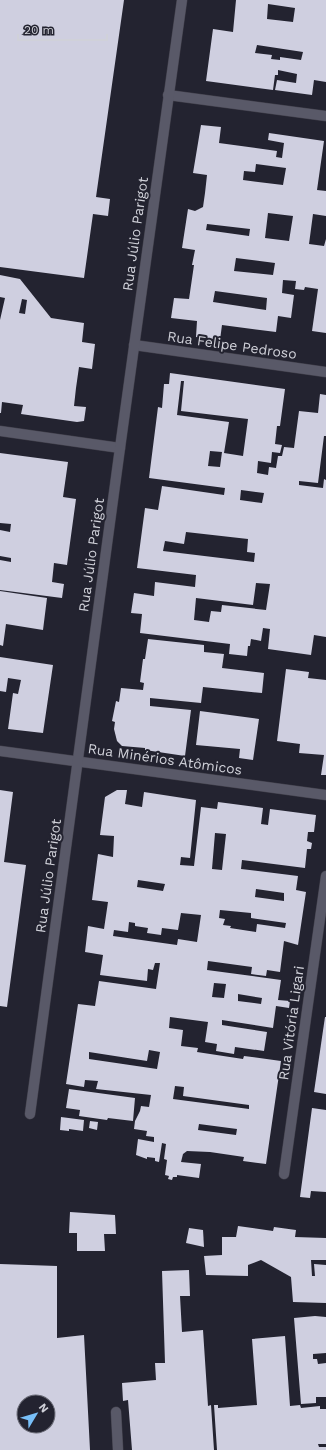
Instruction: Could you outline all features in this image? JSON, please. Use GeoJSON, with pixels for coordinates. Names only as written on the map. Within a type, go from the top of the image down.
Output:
{"type":"FeatureCollection","features":[{"type":"Feature","properties":{"kind":"street","name":"Rua Júlio Parigot"},"geometry":{"type":"LineString","coordinates":[[30,1114],[182,0]]}},
{"type":"Feature","properties":{"kind":"street"},"geometry":{"type":"LineString","coordinates":[[168,95],[326,116]]}},
{"type":"Feature","properties":{"kind":"street","name":"Rua Felipe Pedroso"},"geometry":{"type":"LineString","coordinates":[[134,345],[326,372]]}},
{"type":"Feature","properties":{"kind":"street"},"geometry":{"type":"LineString","coordinates":[[0,432],[120,448]]}},
{"type":"Feature","properties":{"kind":"street","name":"Rua Minérios Atômicos"},"geometry":{"type":"LineString","coordinates":[[0,751],[326,795]]}},
{"type":"Feature","properties":{"kind":"street","name":"Rua Vitória Ligari"},"geometry":{"type":"LineString","coordinates":[[284,1174],[326,876]]}},
{"type":"Feature","properties":{"kind":"street"},"geometry":{"type":"LineString","coordinates":[[116,1412],[118,1450]]}},
{"type":"Feature","properties":{"kind":"building"},"geometry":{"type":"Polygon","coordinates":[[[0,0],[124,0],[96,197],[110,199],[108,216],[93,214],[84,278],[0,267],[0,0]]]}},
{"type":"Feature","properties":{"kind":"building"},"geometry":{"type":"Polygon","coordinates":[[[236,0],[326,0],[326,82],[314,80],[312,95],[275,90],[277,80],[296,83],[297,74],[278,70],[278,75],[275,75],[273,90],[206,81],[213,29],[233,32],[236,0]],[[268,4],[267,19],[293,22],[295,8],[268,4]],[[257,45],[255,53],[272,55],[271,59],[280,60],[280,57],[301,60],[303,52],[257,45]]]}},
{"type":"Feature","properties":{"kind":"building"},"geometry":{"type":"Polygon","coordinates":[[[201,125],[221,127],[219,143],[277,151],[276,157],[282,158],[284,143],[268,140],[269,133],[324,141],[317,190],[326,191],[326,216],[313,214],[309,244],[324,246],[326,239],[326,333],[312,331],[318,289],[305,287],[304,290],[295,289],[296,281],[283,280],[282,293],[294,295],[291,318],[278,316],[276,332],[222,325],[220,340],[196,337],[197,321],[171,318],[174,298],[189,299],[195,250],[182,248],[188,209],[195,211],[203,207],[207,175],[193,173],[201,125]],[[256,164],[255,172],[244,171],[243,180],[283,185],[286,168],[256,164]],[[268,213],[265,238],[289,241],[293,216],[268,213]],[[207,224],[206,230],[249,236],[250,229],[207,224]],[[236,258],[234,271],[273,275],[275,263],[236,258]],[[215,291],[213,302],[266,310],[267,298],[215,291]]]}},
{"type":"Feature","properties":{"kind":"building"},"geometry":{"type":"Polygon","coordinates":[[[0,275],[20,279],[51,318],[84,323],[82,342],[95,344],[92,369],[79,367],[76,388],[74,406],[86,407],[84,421],[77,422],[21,414],[23,405],[2,402],[0,413],[0,320],[5,298],[0,297],[0,275]],[[22,299],[19,313],[25,314],[27,300],[22,299]]]}},
{"type":"Feature","properties":{"kind":"building"},"geometry":{"type":"Polygon","coordinates":[[[170,373],[285,389],[280,426],[277,426],[275,444],[282,445],[280,453],[272,452],[271,463],[258,461],[257,473],[268,475],[269,467],[276,468],[278,456],[282,456],[284,447],[294,448],[299,411],[318,413],[320,394],[326,395],[326,436],[324,436],[318,483],[299,481],[299,485],[323,488],[324,479],[326,480],[326,637],[314,635],[311,655],[268,649],[270,629],[263,628],[261,641],[251,639],[250,646],[248,646],[247,656],[229,654],[230,644],[140,633],[142,614],[131,613],[134,593],[154,596],[155,582],[195,587],[196,575],[137,568],[145,508],[158,510],[162,486],[224,495],[225,488],[149,478],[158,407],[162,408],[164,384],[169,384],[170,373]],[[181,381],[177,415],[229,422],[224,453],[243,456],[248,419],[181,411],[184,381],[181,381]],[[210,451],[208,466],[220,467],[222,452],[210,451]],[[241,490],[240,500],[262,503],[264,493],[241,490]],[[186,532],[184,544],[165,541],[163,551],[254,562],[255,553],[247,552],[248,539],[186,532]],[[256,583],[253,605],[196,598],[194,620],[209,622],[211,611],[221,612],[222,605],[266,610],[270,584],[256,583]]]}},
{"type":"Feature","properties":{"kind":"building"},"geometry":{"type":"Polygon","coordinates":[[[0,453],[68,462],[63,497],[76,499],[67,565],[54,563],[52,582],[64,584],[62,598],[0,590],[0,560],[11,562],[11,558],[0,556],[0,530],[10,532],[11,524],[0,523],[0,453]]]}},
{"type":"Feature","properties":{"kind":"building"},"geometry":{"type":"Polygon","coordinates":[[[0,591],[47,598],[43,630],[6,624],[3,646],[0,645],[0,591]]]}},
{"type":"Feature","properties":{"kind":"building"},"geometry":{"type":"Polygon","coordinates":[[[148,639],[204,645],[204,652],[224,654],[222,668],[264,673],[262,693],[203,687],[201,703],[150,698],[150,706],[191,710],[185,756],[145,750],[145,748],[122,746],[117,741],[114,729],[115,722],[112,721],[116,701],[119,702],[121,688],[143,690],[144,683],[140,682],[143,659],[145,659],[148,639]]]}},
{"type":"Feature","properties":{"kind":"building"},"geometry":{"type":"Polygon","coordinates":[[[0,657],[53,665],[43,733],[8,729],[13,693],[18,694],[21,680],[8,678],[6,692],[0,691],[0,657]]]}},
{"type":"Feature","properties":{"kind":"building"},"geometry":{"type":"Polygon","coordinates":[[[286,669],[309,672],[308,678],[326,680],[326,775],[321,775],[324,755],[299,753],[300,744],[277,741],[286,669]]]}},
{"type":"Feature","properties":{"kind":"building"},"geometry":{"type":"Polygon","coordinates":[[[200,711],[259,719],[253,760],[239,758],[240,749],[196,745],[200,711]]]}},
{"type":"Feature","properties":{"kind":"building"},"geometry":{"type":"Polygon","coordinates":[[[0,790],[13,792],[4,862],[26,865],[7,1007],[0,1006],[0,790]]]}},
{"type":"Feature","properties":{"kind":"building"},"geometry":{"type":"Polygon","coordinates":[[[117,790],[127,790],[125,804],[142,807],[144,792],[196,800],[190,858],[181,857],[180,865],[194,866],[201,807],[217,809],[218,802],[263,808],[261,824],[268,825],[270,809],[316,815],[314,832],[308,832],[307,841],[312,843],[311,849],[307,849],[305,868],[242,860],[241,869],[298,876],[296,890],[306,892],[298,945],[284,941],[280,972],[267,970],[266,976],[251,974],[252,967],[208,961],[207,970],[281,980],[278,1000],[290,1001],[289,1008],[276,1006],[273,1028],[222,1020],[222,1025],[267,1032],[264,1051],[235,1047],[234,1054],[216,1051],[217,1044],[205,1042],[208,1022],[170,1017],[169,1028],[183,1030],[181,1046],[198,1048],[197,1052],[243,1059],[244,1056],[281,1061],[266,1164],[243,1161],[244,1157],[210,1152],[187,1151],[183,1154],[181,1162],[201,1164],[199,1178],[177,1175],[177,1177],[173,1177],[172,1180],[168,1179],[169,1176],[165,1175],[167,1160],[164,1159],[166,1144],[162,1143],[159,1162],[155,1161],[155,1158],[147,1157],[147,1159],[136,1155],[138,1139],[154,1142],[154,1137],[146,1136],[147,1131],[134,1129],[135,1121],[141,1106],[149,1107],[151,1095],[96,1089],[98,1081],[85,1080],[84,1087],[66,1084],[78,1004],[95,1006],[99,981],[156,989],[160,963],[155,963],[153,970],[148,969],[147,981],[100,975],[103,955],[85,952],[88,926],[104,929],[108,902],[92,900],[98,854],[113,857],[114,836],[100,835],[105,797],[117,790]],[[215,833],[212,869],[222,870],[226,834],[215,833]],[[138,880],[137,887],[163,891],[165,884],[138,880]],[[256,889],[255,897],[284,901],[284,893],[256,889]],[[220,910],[219,918],[225,919],[223,925],[231,926],[230,928],[256,932],[257,924],[285,928],[286,923],[251,918],[251,913],[220,910]],[[181,913],[178,930],[162,928],[161,935],[147,933],[148,928],[135,926],[135,923],[129,922],[128,932],[114,930],[113,936],[177,945],[178,939],[197,942],[201,915],[181,913]],[[214,983],[212,997],[224,998],[226,984],[214,983]],[[238,994],[238,1001],[261,1004],[262,998],[238,994]],[[149,1050],[147,1061],[89,1052],[89,1059],[157,1069],[160,1052],[149,1050]],[[175,1086],[173,1099],[249,1109],[249,1105],[183,1096],[184,1087],[175,1086]],[[199,1124],[198,1130],[236,1135],[237,1129],[199,1124]]]}},
{"type":"Feature","properties":{"kind":"building"},"geometry":{"type":"Polygon","coordinates":[[[326,1017],[326,1094],[314,1092],[326,1017]]]}},
{"type":"Feature","properties":{"kind":"building"},"geometry":{"type":"Polygon","coordinates":[[[69,1089],[135,1098],[133,1121],[108,1118],[107,1120],[79,1116],[80,1110],[66,1108],[69,1089]]]}},
{"type":"Feature","properties":{"kind":"building"},"geometry":{"type":"Polygon","coordinates":[[[312,1108],[326,1110],[326,1192],[311,1191],[310,1198],[300,1197],[312,1108]]]}},
{"type":"Feature","properties":{"kind":"building"},"geometry":{"type":"Polygon","coordinates":[[[61,1117],[84,1120],[83,1131],[69,1129],[69,1131],[60,1130],[61,1117]]]}},
{"type":"Feature","properties":{"kind":"building"},"geometry":{"type":"Polygon","coordinates":[[[90,1121],[98,1122],[97,1130],[89,1128],[90,1121]]]}},
{"type":"Feature","properties":{"kind":"building"},"geometry":{"type":"Polygon","coordinates":[[[70,1212],[115,1215],[116,1234],[104,1234],[105,1251],[77,1251],[77,1233],[69,1233],[70,1212]]]}},
{"type":"Feature","properties":{"kind":"building"},"geometry":{"type":"Polygon","coordinates":[[[238,1226],[273,1231],[274,1227],[296,1230],[295,1237],[326,1238],[326,1260],[311,1260],[312,1276],[315,1276],[314,1264],[326,1265],[326,1303],[293,1302],[291,1277],[261,1260],[248,1265],[248,1276],[206,1275],[204,1256],[222,1255],[222,1237],[236,1237],[238,1226]]]}},
{"type":"Feature","properties":{"kind":"building"},"geometry":{"type":"Polygon","coordinates":[[[189,1228],[203,1230],[204,1247],[186,1243],[189,1228]]]}},
{"type":"Feature","properties":{"kind":"building"},"geometry":{"type":"Polygon","coordinates":[[[0,1264],[57,1266],[57,1338],[84,1335],[90,1450],[0,1450],[0,1264]]]}},
{"type":"Feature","properties":{"kind":"building"},"geometry":{"type":"Polygon","coordinates":[[[189,1270],[190,1296],[180,1296],[182,1332],[203,1330],[208,1406],[211,1405],[214,1450],[132,1450],[128,1400],[123,1401],[122,1383],[156,1380],[155,1363],[165,1363],[162,1271],[189,1270]]]}},
{"type":"Feature","properties":{"kind":"building"},"geometry":{"type":"Polygon","coordinates":[[[315,1316],[326,1317],[326,1353],[313,1354],[313,1359],[317,1359],[318,1364],[326,1363],[326,1397],[316,1397],[316,1403],[301,1404],[294,1318],[315,1316]]]}},
{"type":"Feature","properties":{"kind":"building"},"geometry":{"type":"Polygon","coordinates":[[[285,1336],[290,1406],[300,1405],[301,1408],[320,1406],[320,1409],[326,1409],[326,1444],[318,1444],[319,1447],[326,1447],[326,1450],[217,1450],[214,1405],[218,1405],[218,1408],[257,1405],[252,1339],[285,1336]]]}}]}
